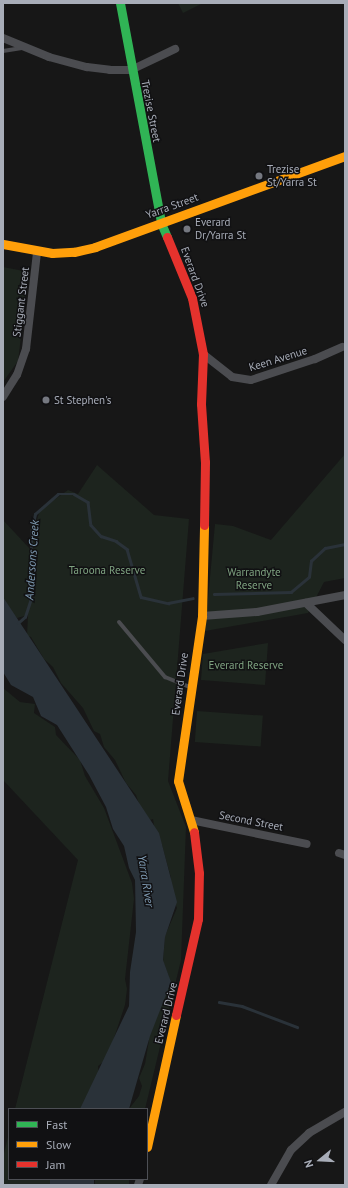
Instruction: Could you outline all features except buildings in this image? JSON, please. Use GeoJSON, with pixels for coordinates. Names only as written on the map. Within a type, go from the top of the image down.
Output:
{"type":"FeatureCollection","features":[{"type":"Feature","properties":{"kind":"street","name":"Trezise Street"},"geometry":{"type":"LineString","coordinates":[[120,3],[131,70],[161,223]]}},
{"type":"Feature","properties":{"kind":"street"},"geometry":{"type":"LineString","coordinates":[[3,38],[24,47],[87,67],[131,70],[175,49]]}},
{"type":"Feature","properties":{"kind":"street","name":"Yarra Street"},"geometry":{"type":"LineString","coordinates":[[3,244],[37,252],[74,252],[161,223],[345,156]]}},
{"type":"Feature","properties":{"kind":"street","name":"Everard Drive"},"geometry":{"type":"LineString","coordinates":[[148,1143],[198,919],[200,873],[191,820],[178,781],[202,616],[205,462],[202,404],[203,354],[192,298],[161,223]]}},
{"type":"Feature","properties":{"kind":"street","name":"Stiggant Street"},"geometry":{"type":"LineString","coordinates":[[3,397],[17,375],[26,349],[37,252]]}},
{"type":"Feature","properties":{"kind":"street","name":"Keen Avenue"},"geometry":{"type":"LineString","coordinates":[[203,354],[232,377],[251,380],[315,359],[342,347]]}},
{"type":"Feature","properties":{"kind":"street"},"geometry":{"type":"LineString","coordinates":[[202,616],[257,612],[345,595]]}},
{"type":"Feature","properties":{"kind":"street"},"geometry":{"type":"LineString","coordinates":[[306,603],[345,640]]}},
{"type":"Feature","properties":{"kind":"street","name":"Second Street"},"geometry":{"type":"LineString","coordinates":[[191,820],[307,844]]}},
{"type":"Feature","properties":{"kind":"street"},"geometry":{"type":"LineString","coordinates":[[272,1185],[291,1150],[309,1133],[345,1112]]}},
{"type":"Feature","properties":{"kind":"lane"},"geometry":{"type":"LineString","coordinates":[[3,51],[24,47]]}},
{"type":"Feature","properties":{"kind":"lane"},"geometry":{"type":"LineString","coordinates":[[119,622],[165,677],[191,688]]}},
{"type":"Feature","properties":{"kind":"green space"},"geometry":{"type":"Polygon","coordinates":[[[178,3],[203,3],[183,13],[178,3]]]}},
{"type":"Feature","properties":{"kind":"green space"},"geometry":{"type":"Polygon","coordinates":[[[3,267],[29,272],[18,361],[3,382],[3,267]]]}},
{"type":"Feature","properties":{"kind":"green space","name":"Warrandyte Reserve"},"geometry":{"type":"Polygon","coordinates":[[[345,454],[345,578],[324,582],[308,613],[205,631],[215,524],[233,526],[271,540],[345,454]]]}},
{"type":"Feature","properties":{"kind":"green space","name":"Taroona Reserve"},"geometry":{"type":"Polygon","coordinates":[[[97,465],[154,515],[189,519],[168,781],[186,827],[181,960],[145,1108],[130,1108],[139,1096],[142,1086],[139,1078],[145,1064],[149,1040],[148,1034],[169,977],[163,961],[165,936],[177,908],[169,888],[171,878],[162,845],[155,832],[153,819],[150,820],[139,804],[136,795],[126,783],[115,760],[104,747],[100,734],[94,731],[83,708],[61,683],[53,667],[44,659],[31,637],[27,636],[28,615],[17,618],[3,604],[3,520],[30,549],[31,539],[40,510],[68,490],[78,494],[97,465]]]}},
{"type":"Feature","properties":{"kind":"green space","name":"Everard Reserve"},"geometry":{"type":"Polygon","coordinates":[[[268,643],[265,685],[201,680],[203,654],[268,643]]]}},
{"type":"Feature","properties":{"kind":"green space"},"geometry":{"type":"Polygon","coordinates":[[[3,688],[20,702],[35,704],[34,713],[55,727],[56,735],[80,760],[85,776],[104,808],[132,883],[134,899],[125,979],[127,989],[125,1005],[107,1059],[98,1066],[99,1077],[87,1108],[15,1108],[78,860],[3,780],[3,688]]]}},
{"type":"Feature","properties":{"kind":"green space"},"geometry":{"type":"Polygon","coordinates":[[[197,711],[263,716],[261,747],[195,742],[197,711]]]}},
{"type":"Feature","properties":{"kind":"green space"},"geometry":{"type":"Polygon","coordinates":[[[8,1137],[8,1180],[58,1180],[56,1185],[3,1185],[3,1157],[8,1137]]]}},
{"type":"Feature","properties":{"kind":"green space"},"geometry":{"type":"Polygon","coordinates":[[[95,1180],[129,1180],[129,1185],[95,1185],[95,1180]]]}},
{"type":"Feature","properties":{"kind":"water","name":"Yarra River"},"geometry":{"type":"Polygon","coordinates":[[[3,597],[159,833],[177,902],[165,937],[163,960],[171,982],[150,1036],[129,1108],[80,1108],[129,1006],[130,972],[136,932],[135,880],[129,868],[124,846],[113,829],[106,807],[89,775],[57,725],[41,716],[33,697],[11,685],[3,672],[3,597]]]}},
{"type":"Feature","properties":{"kind":"water"},"geometry":{"type":"Polygon","coordinates":[[[50,1180],[94,1180],[94,1185],[50,1185],[50,1180]]]}},
{"type":"Feature","properties":{"kind":"waterway","name":"Andersons Creek"},"geometry":{"type":"LineString","coordinates":[[18,623],[25,617],[31,598],[31,533],[35,514],[58,494],[74,494],[88,502],[91,525],[101,536],[116,541],[127,549],[141,597],[168,603],[193,598]]}},
{"type":"Feature","properties":{"kind":"waterway","name":"Andersons Creek"},"geometry":{"type":"LineString","coordinates":[[214,594],[291,592],[309,577],[311,561],[325,548],[345,544]]}},
{"type":"Feature","properties":{"kind":"waterway"},"geometry":{"type":"LineString","coordinates":[[219,1002],[242,1006],[297,1027]]}},
{"type":"Feature","properties":{"kind":"traffic: fast"},"geometry":{"type":"LineString","coordinates":[[120,3],[161,223],[167,237]]}},
{"type":"Feature","properties":{"kind":"traffic: slow"},"geometry":{"type":"LineString","coordinates":[[3,244],[52,253],[74,252],[95,247],[345,156]]}},
{"type":"Feature","properties":{"kind":"traffic: slow"},"geometry":{"type":"LineString","coordinates":[[194,832],[178,781],[202,616],[204,525]]}},
{"type":"Feature","properties":{"kind":"traffic: slow"},"geometry":{"type":"LineString","coordinates":[[148,1142],[176,1015]]}},
{"type":"Feature","properties":{"kind":"traffic: jam"},"geometry":{"type":"LineString","coordinates":[[167,237],[192,298],[203,354],[201,404],[205,462],[204,525]]}},
{"type":"Feature","properties":{"kind":"traffic: jam"},"geometry":{"type":"LineString","coordinates":[[176,1015],[198,919],[199,873],[194,832]]}},
{"type":"Feature","properties":{"kind":"place","name":"Trezise St/Yarra St"},"geometry":{"type":"Point","coordinates":[259,176]}},
{"type":"Feature","properties":{"kind":"place","name":"Everard Dr/Yarra St"},"geometry":{"type":"Point","coordinates":[187,229]}},
{"type":"Feature","properties":{"kind":"place","name":"St Stephen's"},"geometry":{"type":"Point","coordinates":[46,400]}}]}
